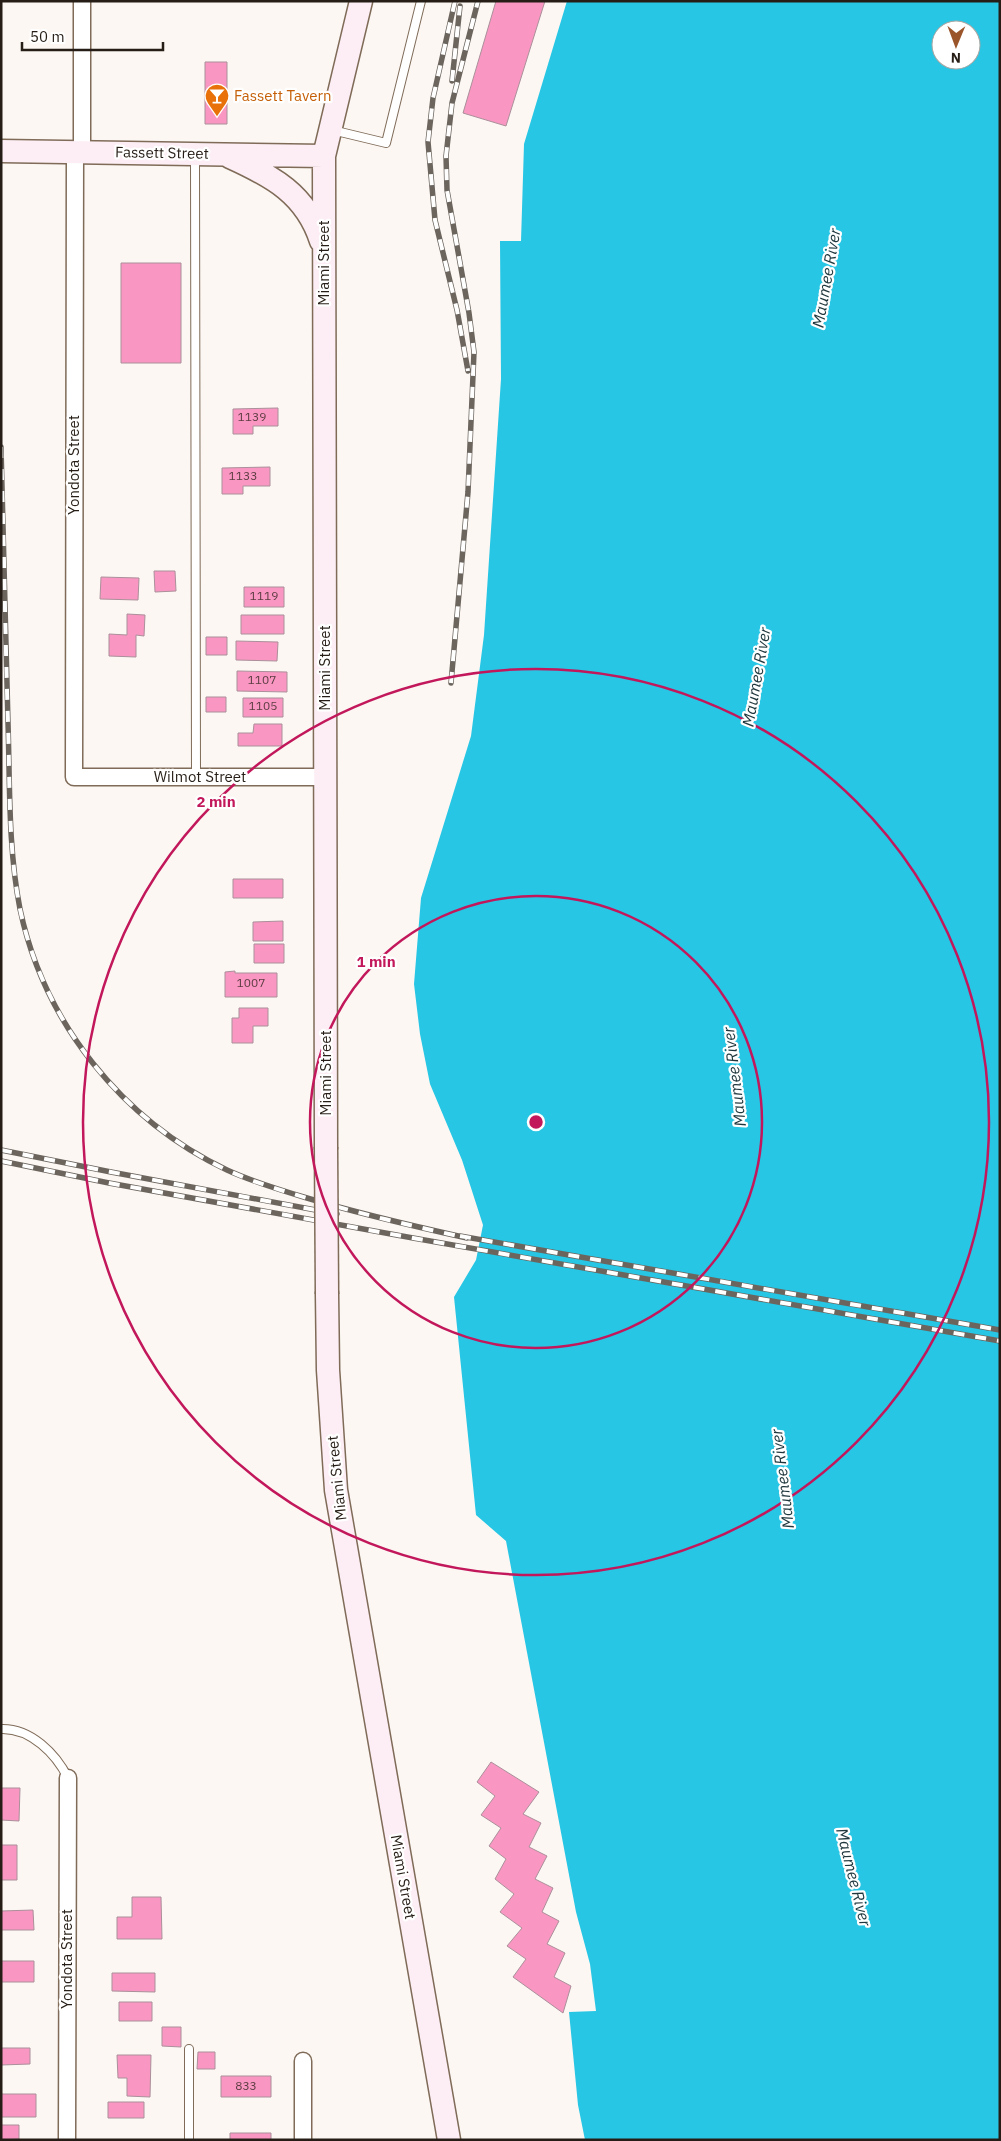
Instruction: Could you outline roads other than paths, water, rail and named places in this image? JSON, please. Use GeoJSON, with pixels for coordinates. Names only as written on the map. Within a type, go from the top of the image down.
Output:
{"type":"FeatureCollection","features":[{"type":"Feature","properties":{"kind":"street","name":"Yondota Street"},"geometry":{"type":"LineString","coordinates":[[74,778],[78,152],[82,1]]}},
{"type":"Feature","properties":{"kind":"street","name":"Miami Street"},"geometry":{"type":"LineString","coordinates":[[361,1],[324,156],[328,1370],[336,1490],[449,2140]]}},
{"type":"Feature","properties":{"kind":"street","name":"Fassett Street"},"geometry":{"type":"LineString","coordinates":[[1,151],[324,156]]}},
{"type":"Feature","properties":{"kind":"street"},"geometry":{"type":"LineString","coordinates":[[223,154],[256,169],[285,186],[306,210],[316,227],[324,251]]}},
{"type":"Feature","properties":{"kind":"street","name":"Wilmot Street"},"geometry":{"type":"LineString","coordinates":[[74,778],[326,778]]}},
{"type":"Feature","properties":{"kind":"street","name":"Yondota Street"},"geometry":{"type":"LineString","coordinates":[[67,2140],[68,1778]]}},
{"type":"Feature","properties":{"kind":"street"},"geometry":{"type":"LineString","coordinates":[[303,2061],[303,2140]]}},
{"type":"Feature","properties":{"kind":"lane"},"geometry":{"type":"LineString","coordinates":[[330,129],[386,143],[420,1]]}},
{"type":"Feature","properties":{"kind":"lane"},"geometry":{"type":"LineString","coordinates":[[195,154],[196,777]]}},
{"type":"Feature","properties":{"kind":"lane"},"geometry":{"type":"LineString","coordinates":[[1,1729],[21,1733],[37,1741],[50,1751],[61,1764],[68,1778]]}},
{"type":"Feature","properties":{"kind":"lane"},"geometry":{"type":"LineString","coordinates":[[189,2049],[190,2140]]}},
{"type":"Feature","properties":{"kind":"water","name":"Maumee River"},"geometry":{"type":"Polygon","coordinates":[[[567,1],[1000,1],[1000,2140],[585,2140],[578,2105],[569,2012],[596,2011],[590,1964],[576,1912],[506,1541],[476,1515],[454,1297],[476,1260],[483,1225],[462,1160],[430,1084],[420,1034],[414,984],[421,898],[471,736],[484,635],[501,379],[500,241],[521,241],[524,144],[567,1]]]}},
{"type":"Feature","properties":{"kind":"railway"},"geometry":{"type":"LineString","coordinates":[[455,1],[433,98],[428,142],[435,220],[457,310],[468,371]]}},
{"type":"Feature","properties":{"kind":"railway"},"geometry":{"type":"LineString","coordinates":[[451,683],[468,492],[474,352],[447,190],[446,156],[452,103],[478,1]]}},
{"type":"Feature","properties":{"kind":"railway"},"geometry":{"type":"LineString","coordinates":[[452,81],[460,6]]}},
{"type":"Feature","properties":{"kind":"railway"},"geometry":{"type":"LineString","coordinates":[[1,447],[13,863],[20,909],[31,951],[48,991],[68,1028],[93,1064],[122,1096],[154,1124],[189,1149],[227,1170],[267,1186],[327,1204],[467,1238]]}},
{"type":"Feature","properties":{"kind":"railway"},"geometry":{"type":"LineString","coordinates":[[1,1150],[337,1214]]}},
{"type":"Feature","properties":{"kind":"railway"},"geometry":{"type":"LineString","coordinates":[[1,1161],[109,1183],[413,1238],[1000,1341]]}},
{"type":"Feature","properties":{"kind":"railway"},"geometry":{"type":"LineString","coordinates":[[460,1236],[1000,1330]]}},
{"type":"Feature","properties":{"kind":"place","name":"Fassett Tavern"},"geometry":{"type":"Point","coordinates":[217,117]}}]}
